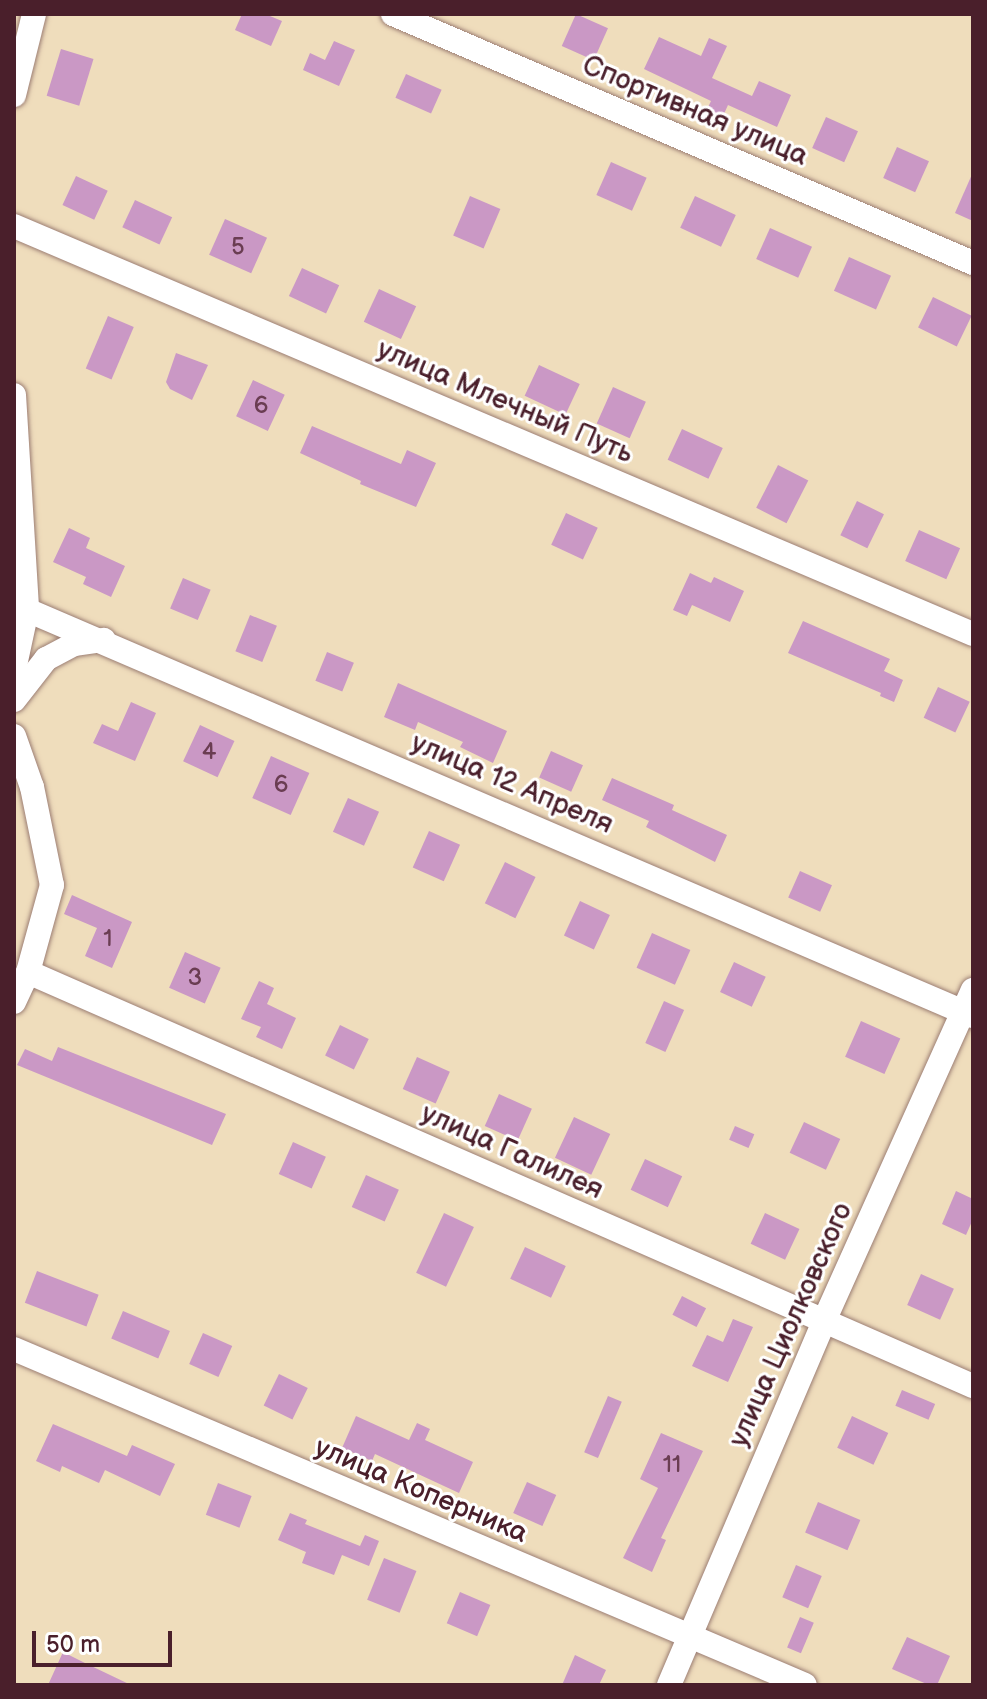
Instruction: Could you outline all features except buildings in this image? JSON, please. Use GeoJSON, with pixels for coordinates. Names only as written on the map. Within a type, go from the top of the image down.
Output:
{"type":"FeatureCollection","features":[{"type":"Feature","properties":{"kind":"street"},"geometry":{"type":"LineString","coordinates":[[14,95],[34,14]]}},
{"type":"Feature","properties":{"kind":"street","name":"Спортивная улица"},"geometry":{"type":"LineString","coordinates":[[393,14],[973,263]]}},
{"type":"Feature","properties":{"kind":"street","name":"улица Млечный Путь"},"geometry":{"type":"LineString","coordinates":[[14,226],[973,634]]}},
{"type":"Feature","properties":{"kind":"street"},"geometry":{"type":"LineString","coordinates":[[14,395],[27,610],[14,670]]}},
{"type":"Feature","properties":{"kind":"street","name":"улица 12 Апреля"},"geometry":{"type":"LineString","coordinates":[[27,610],[970,1006]]}},
{"type":"Feature","properties":{"kind":"street"},"geometry":{"type":"LineString","coordinates":[[14,700],[46,659],[74,644],[104,640]]}},
{"type":"Feature","properties":{"kind":"street"},"geometry":{"type":"LineString","coordinates":[[14,736],[23,786],[52,885],[28,972],[14,1002]]}},
{"type":"Feature","properties":{"kind":"street","name":"улица Галилея"},"geometry":{"type":"LineString","coordinates":[[28,972],[973,1386]]}},
{"type":"Feature","properties":{"kind":"street","name":"улица Циолковского"},"geometry":{"type":"LineString","coordinates":[[669,1685],[824,1321],[970,1006]]}},
{"type":"Feature","properties":{"kind":"street","name":"улица Коперника"},"geometry":{"type":"LineString","coordinates":[[14,1349],[805,1685]]}}]}
